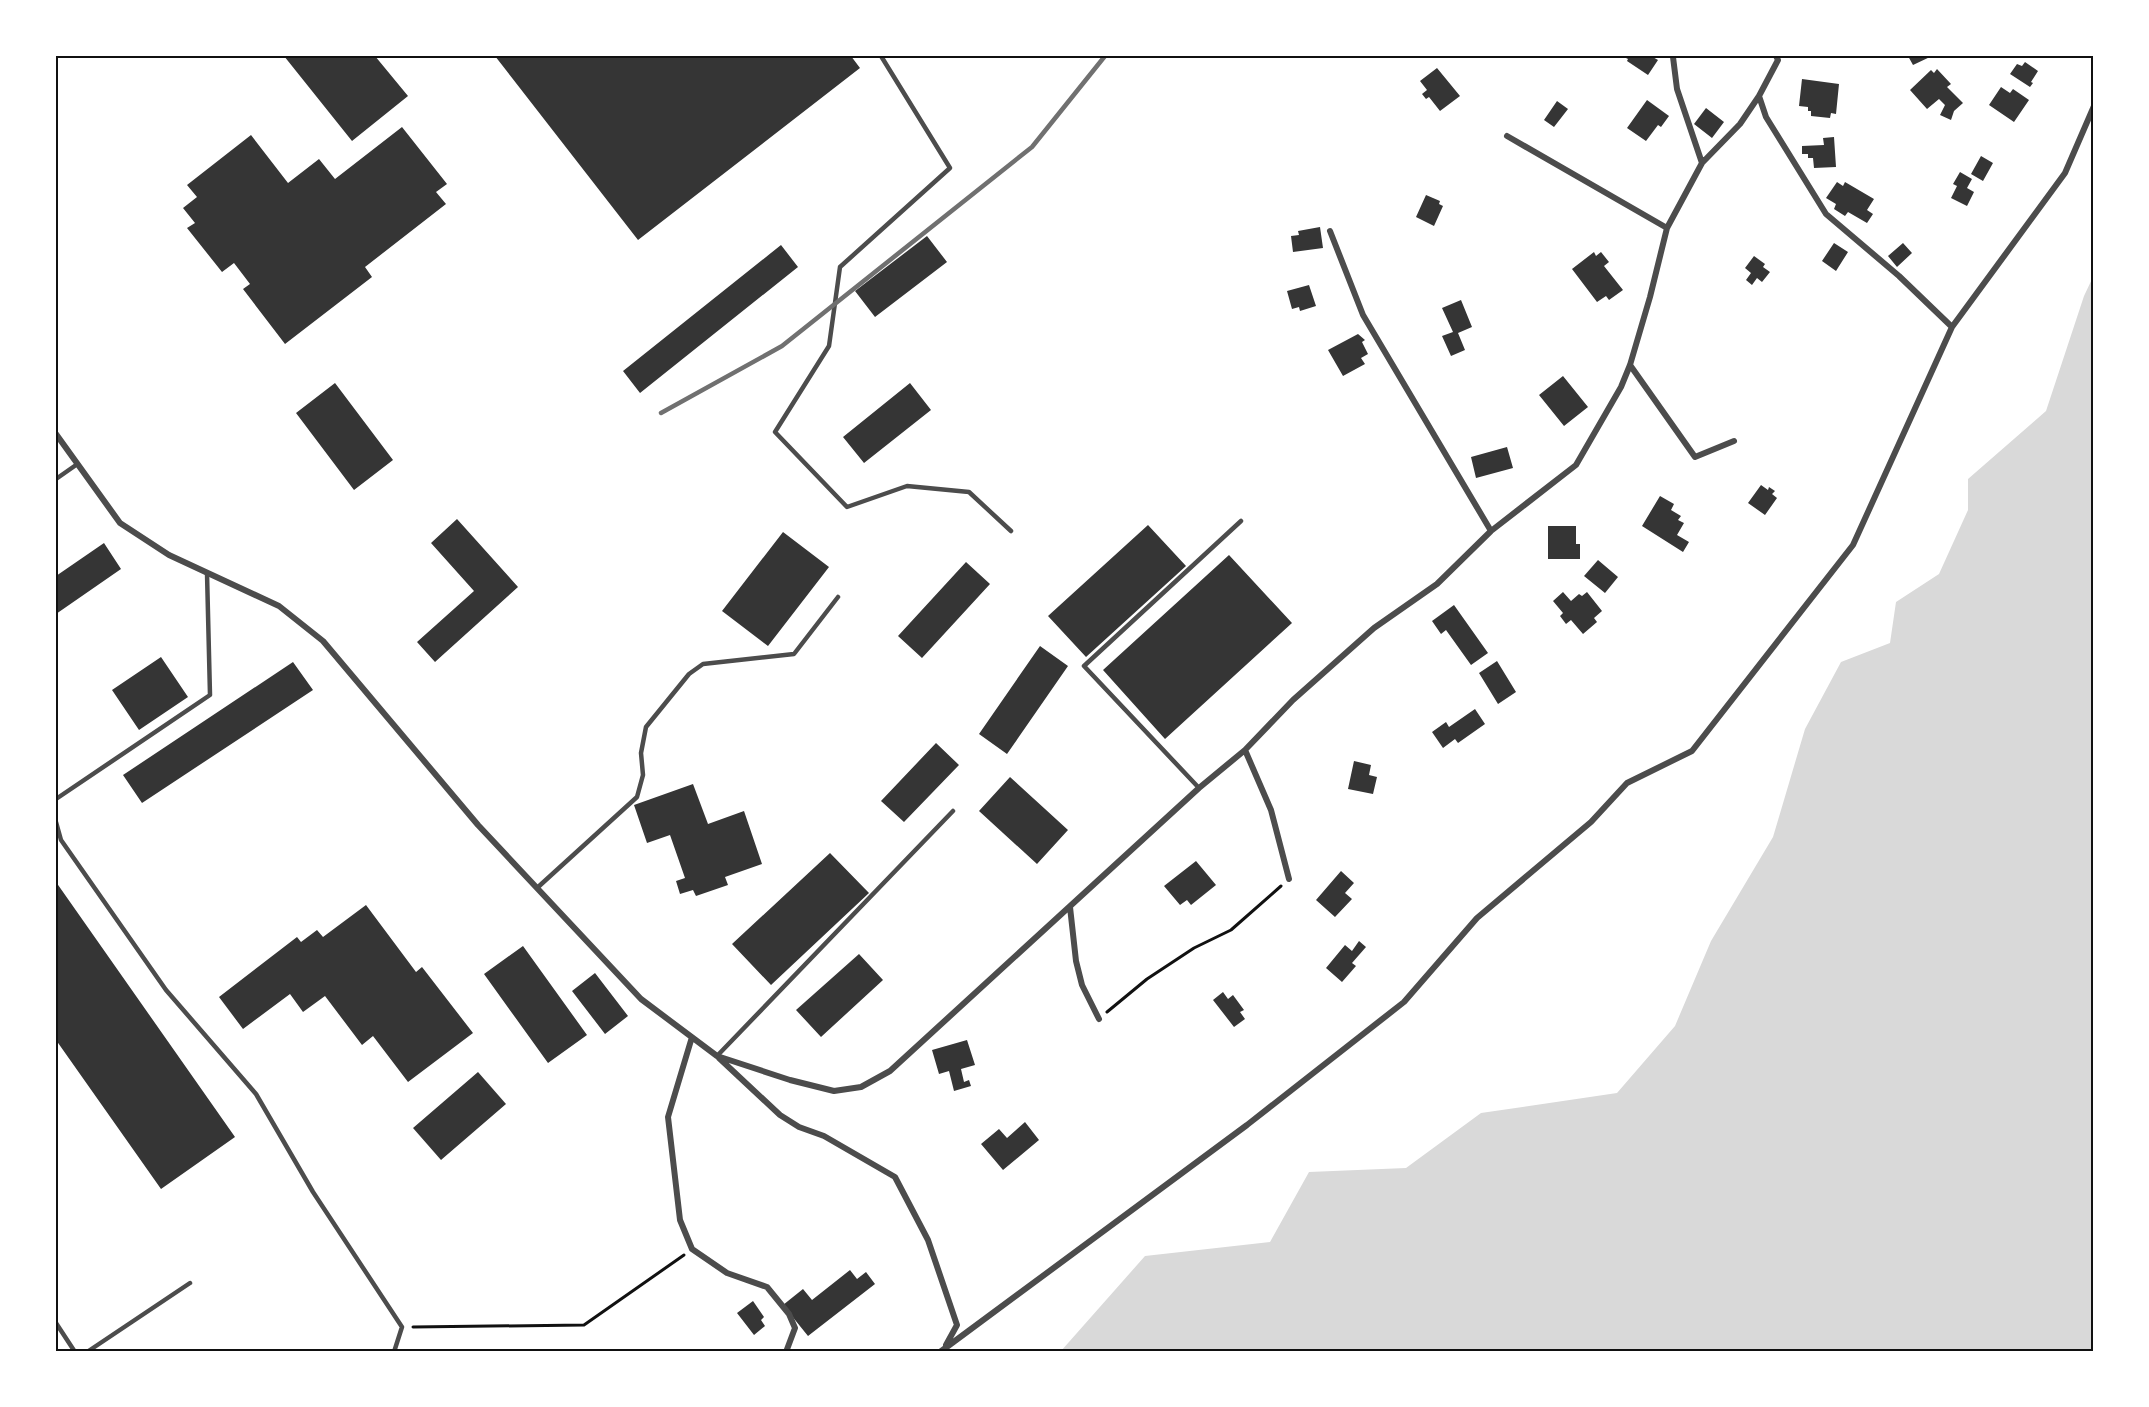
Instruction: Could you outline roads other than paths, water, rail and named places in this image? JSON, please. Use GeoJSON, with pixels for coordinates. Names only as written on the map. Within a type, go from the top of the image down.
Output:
{"type":"FeatureCollection","features":[{"type":"Feature","properties":{"kind":"street"},"geometry":{"type":"LineString","coordinates":[[1672,57],[1677,89],[1702,163]]}},
{"type":"Feature","properties":{"kind":"street"},"geometry":{"type":"LineString","coordinates":[[717,1056],[834,1091],[861,1087],[890,1071],[1199,788],[1245,750],[1309,686],[1374,628],[1437,584],[1491,531],[1576,465],[1621,387],[1630,365],[1667,228],[1702,163],[1740,124],[1759,96],[1778,57]]}},
{"type":"Feature","properties":{"kind":"street"},"geometry":{"type":"LineString","coordinates":[[1759,96],[1766,117],[1826,214],[1899,276],[1952,327]]}},
{"type":"Feature","properties":{"kind":"street"},"geometry":{"type":"LineString","coordinates":[[942,1350],[1247,1125],[1404,1002],[1477,918],[1591,822],[1627,783],[1692,751],[1853,545],[1952,327],[2065,173],[2094,106]]}},
{"type":"Feature","properties":{"kind":"street"},"geometry":{"type":"LineString","coordinates":[[1507,136],[1667,228]]}},
{"type":"Feature","properties":{"kind":"street"},"geometry":{"type":"LineString","coordinates":[[1330,231],[1363,315],[1491,531]]}},
{"type":"Feature","properties":{"kind":"street"},"geometry":{"type":"LineString","coordinates":[[1630,365],[1695,457],[1734,441]]}},
{"type":"Feature","properties":{"kind":"street"},"geometry":{"type":"LineString","coordinates":[[56,434],[76,465],[120,523],[168,555],[279,606],[323,641],[478,825],[641,999],[717,1056],[780,1115],[799,1127],[824,1136],[895,1177],[928,1240],[957,1325],[942,1350]]}},
{"type":"Feature","properties":{"kind":"street"},"geometry":{"type":"LineString","coordinates":[[1245,750],[1270,810],[1288,879]]}},
{"type":"Feature","properties":{"kind":"street"},"geometry":{"type":"LineString","coordinates":[[1070,907],[1076,961],[1082,985],[1099,1019]]}},
{"type":"Feature","properties":{"kind":"street"},"geometry":{"type":"LineString","coordinates":[[692,1037],[668,1117],[680,1220],[692,1249],[727,1273],[767,1287],[789,1314],[795,1328],[786,1352]]}},
{"type":"Feature","properties":{"kind":"lane"},"geometry":{"type":"LineString","coordinates":[[881,56],[950,168],[840,267],[829,346],[775,432],[847,507],[907,486],[969,492],[1011,531]]}},
{"type":"Feature","properties":{"kind":"lane"},"geometry":{"type":"LineString","coordinates":[[56,479],[76,465]]}},
{"type":"Feature","properties":{"kind":"lane"},"geometry":{"type":"LineString","coordinates":[[1199,788],[1084,666],[1241,521]]}},
{"type":"Feature","properties":{"kind":"lane"},"geometry":{"type":"LineString","coordinates":[[56,799],[210,695],[207,573]]}},
{"type":"Feature","properties":{"kind":"lane"},"geometry":{"type":"LineString","coordinates":[[537,888],[637,797],[643,775],[641,753],[646,727],[689,674],[703,664],[794,654],[838,597]]}},
{"type":"Feature","properties":{"kind":"lane"},"geometry":{"type":"LineString","coordinates":[[717,1056],[953,811]]}},
{"type":"Feature","properties":{"kind":"lane"},"geometry":{"type":"LineString","coordinates":[[56,822],[61,840],[166,990],[256,1094],[313,1192],[402,1328],[394,1352]]}},
{"type":"Feature","properties":{"kind":"lane"},"geometry":{"type":"LineString","coordinates":[[87,1352],[190,1282]]}},
{"type":"Feature","properties":{"kind":"lane"},"geometry":{"type":"LineString","coordinates":[[56,1323],[75,1352]]}},
{"type":"Feature","properties":{"kind":"railway"},"geometry":{"type":"LineString","coordinates":[[661,413],[782,346],[1032,147],[1105,56]]}}]}
